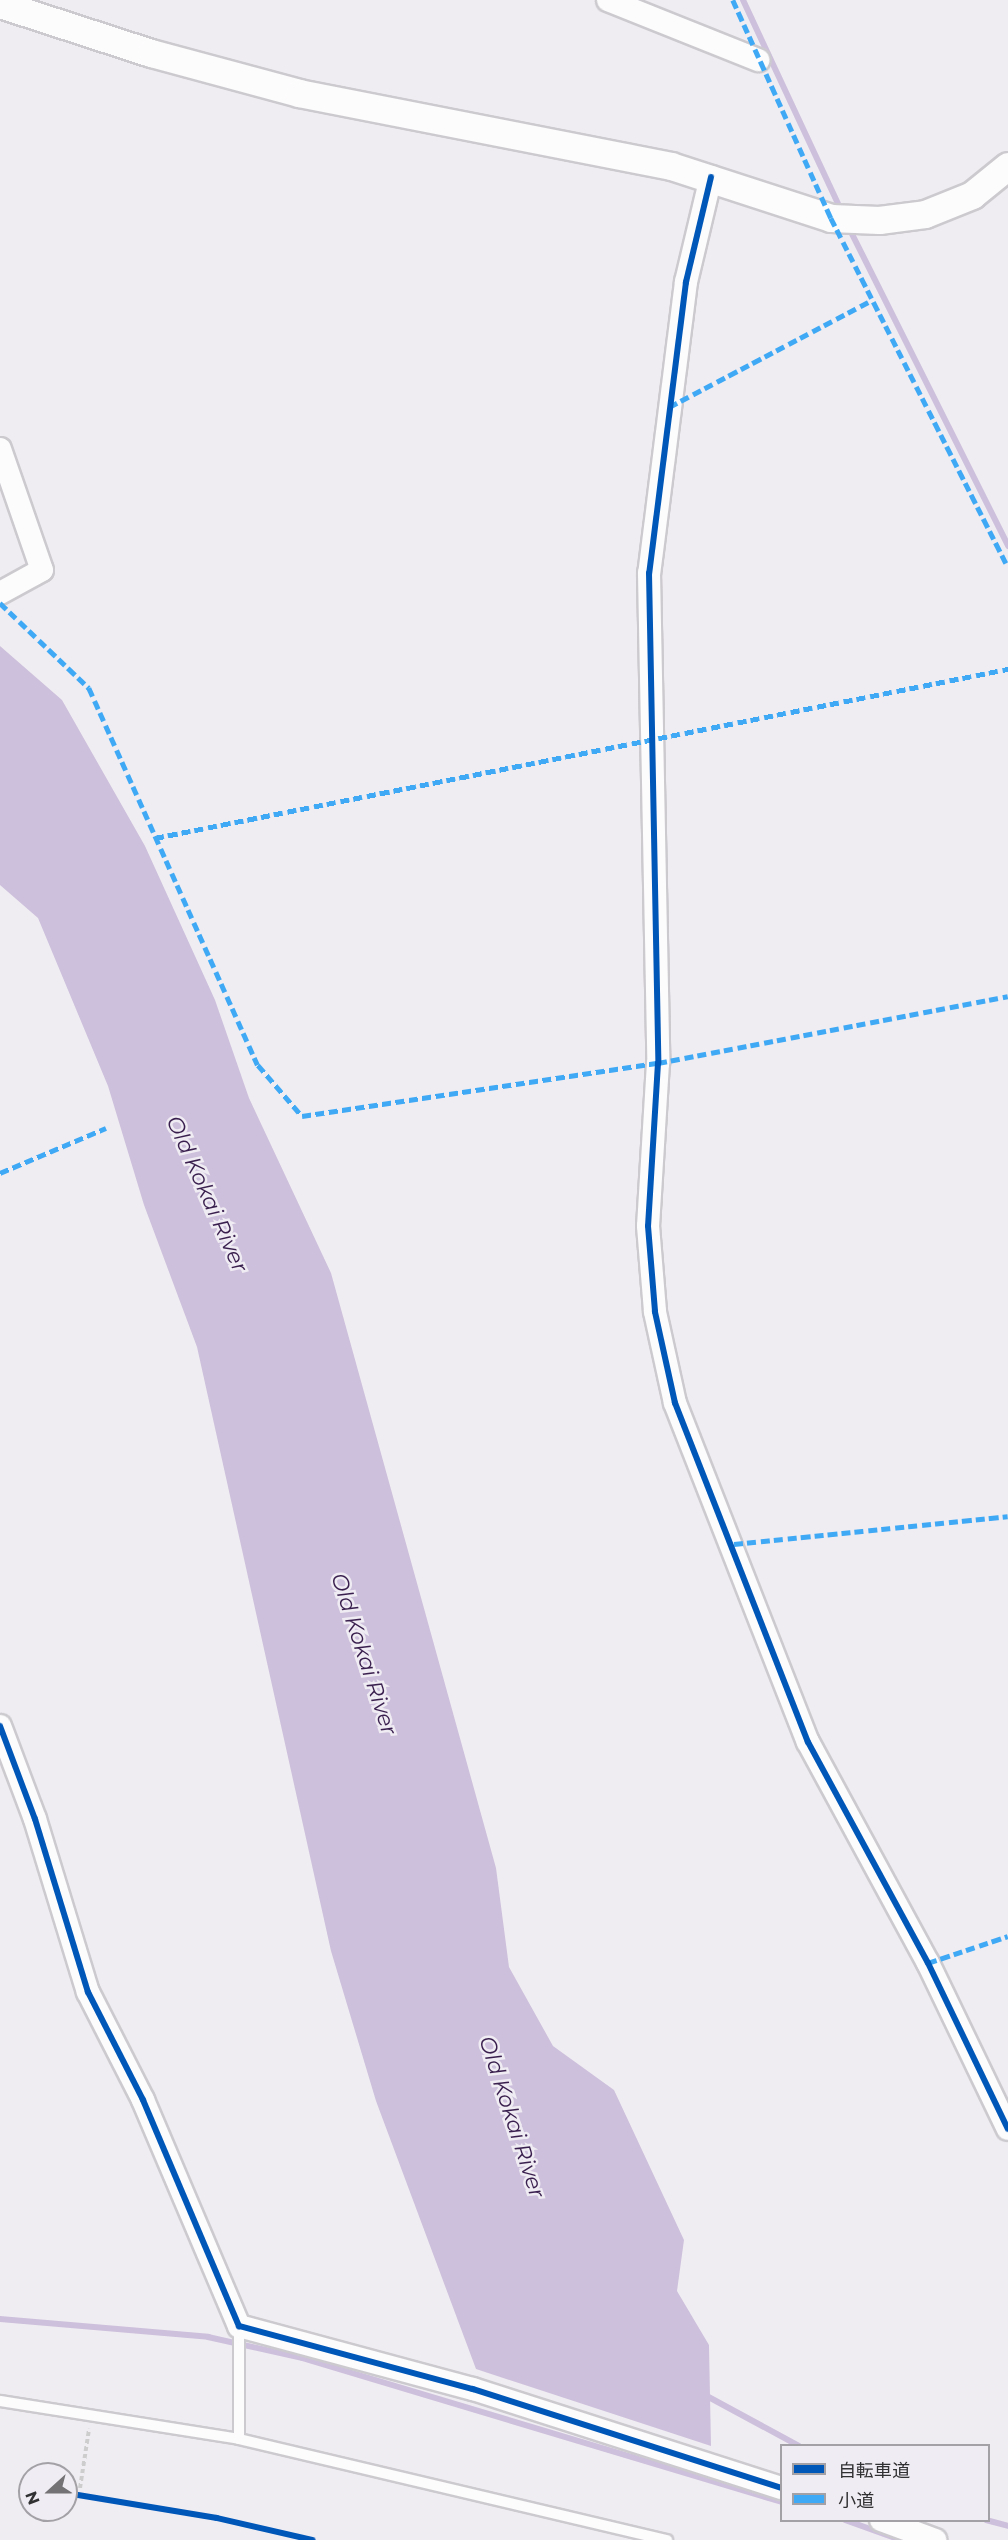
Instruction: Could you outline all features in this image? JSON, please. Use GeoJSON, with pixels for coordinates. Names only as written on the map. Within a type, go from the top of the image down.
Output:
{"type":"FeatureCollection","features":[{"type":"Feature","properties":{"kind":"street"},"geometry":{"type":"LineString","coordinates":[[608,0],[758,60]]}},
{"type":"Feature","properties":{"kind":"street"},"geometry":{"type":"LineString","coordinates":[[11,5],[299,93],[711,177],[831,218],[879,220],[925,214],[972,195],[1008,166]]}},
{"type":"Feature","properties":{"kind":"street"},"geometry":{"type":"LineString","coordinates":[[711,177],[686,282],[649,573],[658,1063],[648,1226],[655,1312],[675,1403],[808,1742],[928,1964],[1008,2129]]}},
{"type":"Feature","properties":{"kind":"street"},"geometry":{"type":"LineString","coordinates":[[0,449],[42,570],[0,593]]}},
{"type":"Feature","properties":{"kind":"street"},"geometry":{"type":"LineString","coordinates":[[0,1726],[35,1819],[87,1992],[143,2100],[239,2326],[473,2389],[780,2487]]}},
{"type":"Feature","properties":{"kind":"street"},"geometry":{"type":"LineString","coordinates":[[886,2522],[935,2540]]}},
{"type":"Feature","properties":{"kind":"lane"},"geometry":{"type":"LineString","coordinates":[[239,2326],[239,2439]]}},
{"type":"Feature","properties":{"kind":"lane"},"geometry":{"type":"LineString","coordinates":[[0,2401],[239,2439],[667,2540]]}},
{"type":"Feature","properties":{"kind":"path"},"geometry":{"type":"LineString","coordinates":[[80,2488],[90,2426]]}},
{"type":"Feature","properties":{"kind":"path"},"geometry":{"type":"LineString","coordinates":[[78,2495],[89,2497]]}},
{"type":"Feature","properties":{"kind":"water"},"geometry":{"type":"Polygon","coordinates":[[[0,646],[62,700],[145,846],[215,1000],[249,1098],[331,1273],[496,1868],[509,1967],[553,2046],[614,2090],[684,2240],[677,2291],[709,2345],[711,2446],[476,2369],[376,2101],[331,1951],[197,1347],[144,1205],[108,1086],[38,918],[0,885],[0,646]]]}},
{"type":"Feature","properties":{"kind":"waterway"},"geometry":{"type":"LineString","coordinates":[[743,0],[842,212]]}},
{"type":"Feature","properties":{"kind":"waterway"},"geometry":{"type":"LineString","coordinates":[[848,226],[1008,546]]}},
{"type":"Feature","properties":{"kind":"waterway"},"geometry":{"type":"LineString","coordinates":[[0,2319],[208,2337],[302,2358],[780,2501]]}},
{"type":"Feature","properties":{"kind":"waterway","name":"Old Kokai River"},"geometry":{"type":"LineString","coordinates":[[703,2394],[795,2444]]}},
{"type":"Feature","properties":{"kind":"waterway","name":"Old Kokai River"},"geometry":{"type":"LineString","coordinates":[[990,2521],[1008,2526]]}},
{"type":"Feature","properties":{"kind":"waterway"},"geometry":{"type":"LineString","coordinates":[[851,2522],[901,2540]]}},
{"type":"Feature","properties":{"kind":"marked path"},"geometry":{"type":"LineString","coordinates":[[733,0],[831,218],[1008,567]]}},
{"type":"Feature","properties":{"kind":"marked path"},"geometry":{"type":"LineString","coordinates":[[669,407],[872,300]]}},
{"type":"Feature","properties":{"kind":"marked path"},"geometry":{"type":"LineString","coordinates":[[0,603],[89,688],[258,1065],[302,1116],[658,1063],[1008,996]]}},
{"type":"Feature","properties":{"kind":"marked path"},"geometry":{"type":"LineString","coordinates":[[155,838],[1008,669]]}},
{"type":"Feature","properties":{"kind":"marked path"},"geometry":{"type":"LineString","coordinates":[[0,1173],[106,1128]]}},
{"type":"Feature","properties":{"kind":"marked path"},"geometry":{"type":"LineString","coordinates":[[734,1544],[1008,1516]]}},
{"type":"Feature","properties":{"kind":"marked path"},"geometry":{"type":"LineString","coordinates":[[928,1963],[1008,1936]]}},
{"type":"Feature","properties":{"kind":"cycle path"},"geometry":{"type":"LineString","coordinates":[[711,177],[686,282],[649,573],[658,1063],[648,1226],[655,1312],[675,1403],[808,1742],[928,1963],[1008,2129]]}},
{"type":"Feature","properties":{"kind":"cycle path"},"geometry":{"type":"LineString","coordinates":[[0,1726],[35,1819],[88,1992],[143,2100],[239,2326],[473,2389],[780,2487]]}},
{"type":"Feature","properties":{"kind":"cycle path"},"geometry":{"type":"LineString","coordinates":[[78,2495],[217,2518],[312,2540]]}}]}
